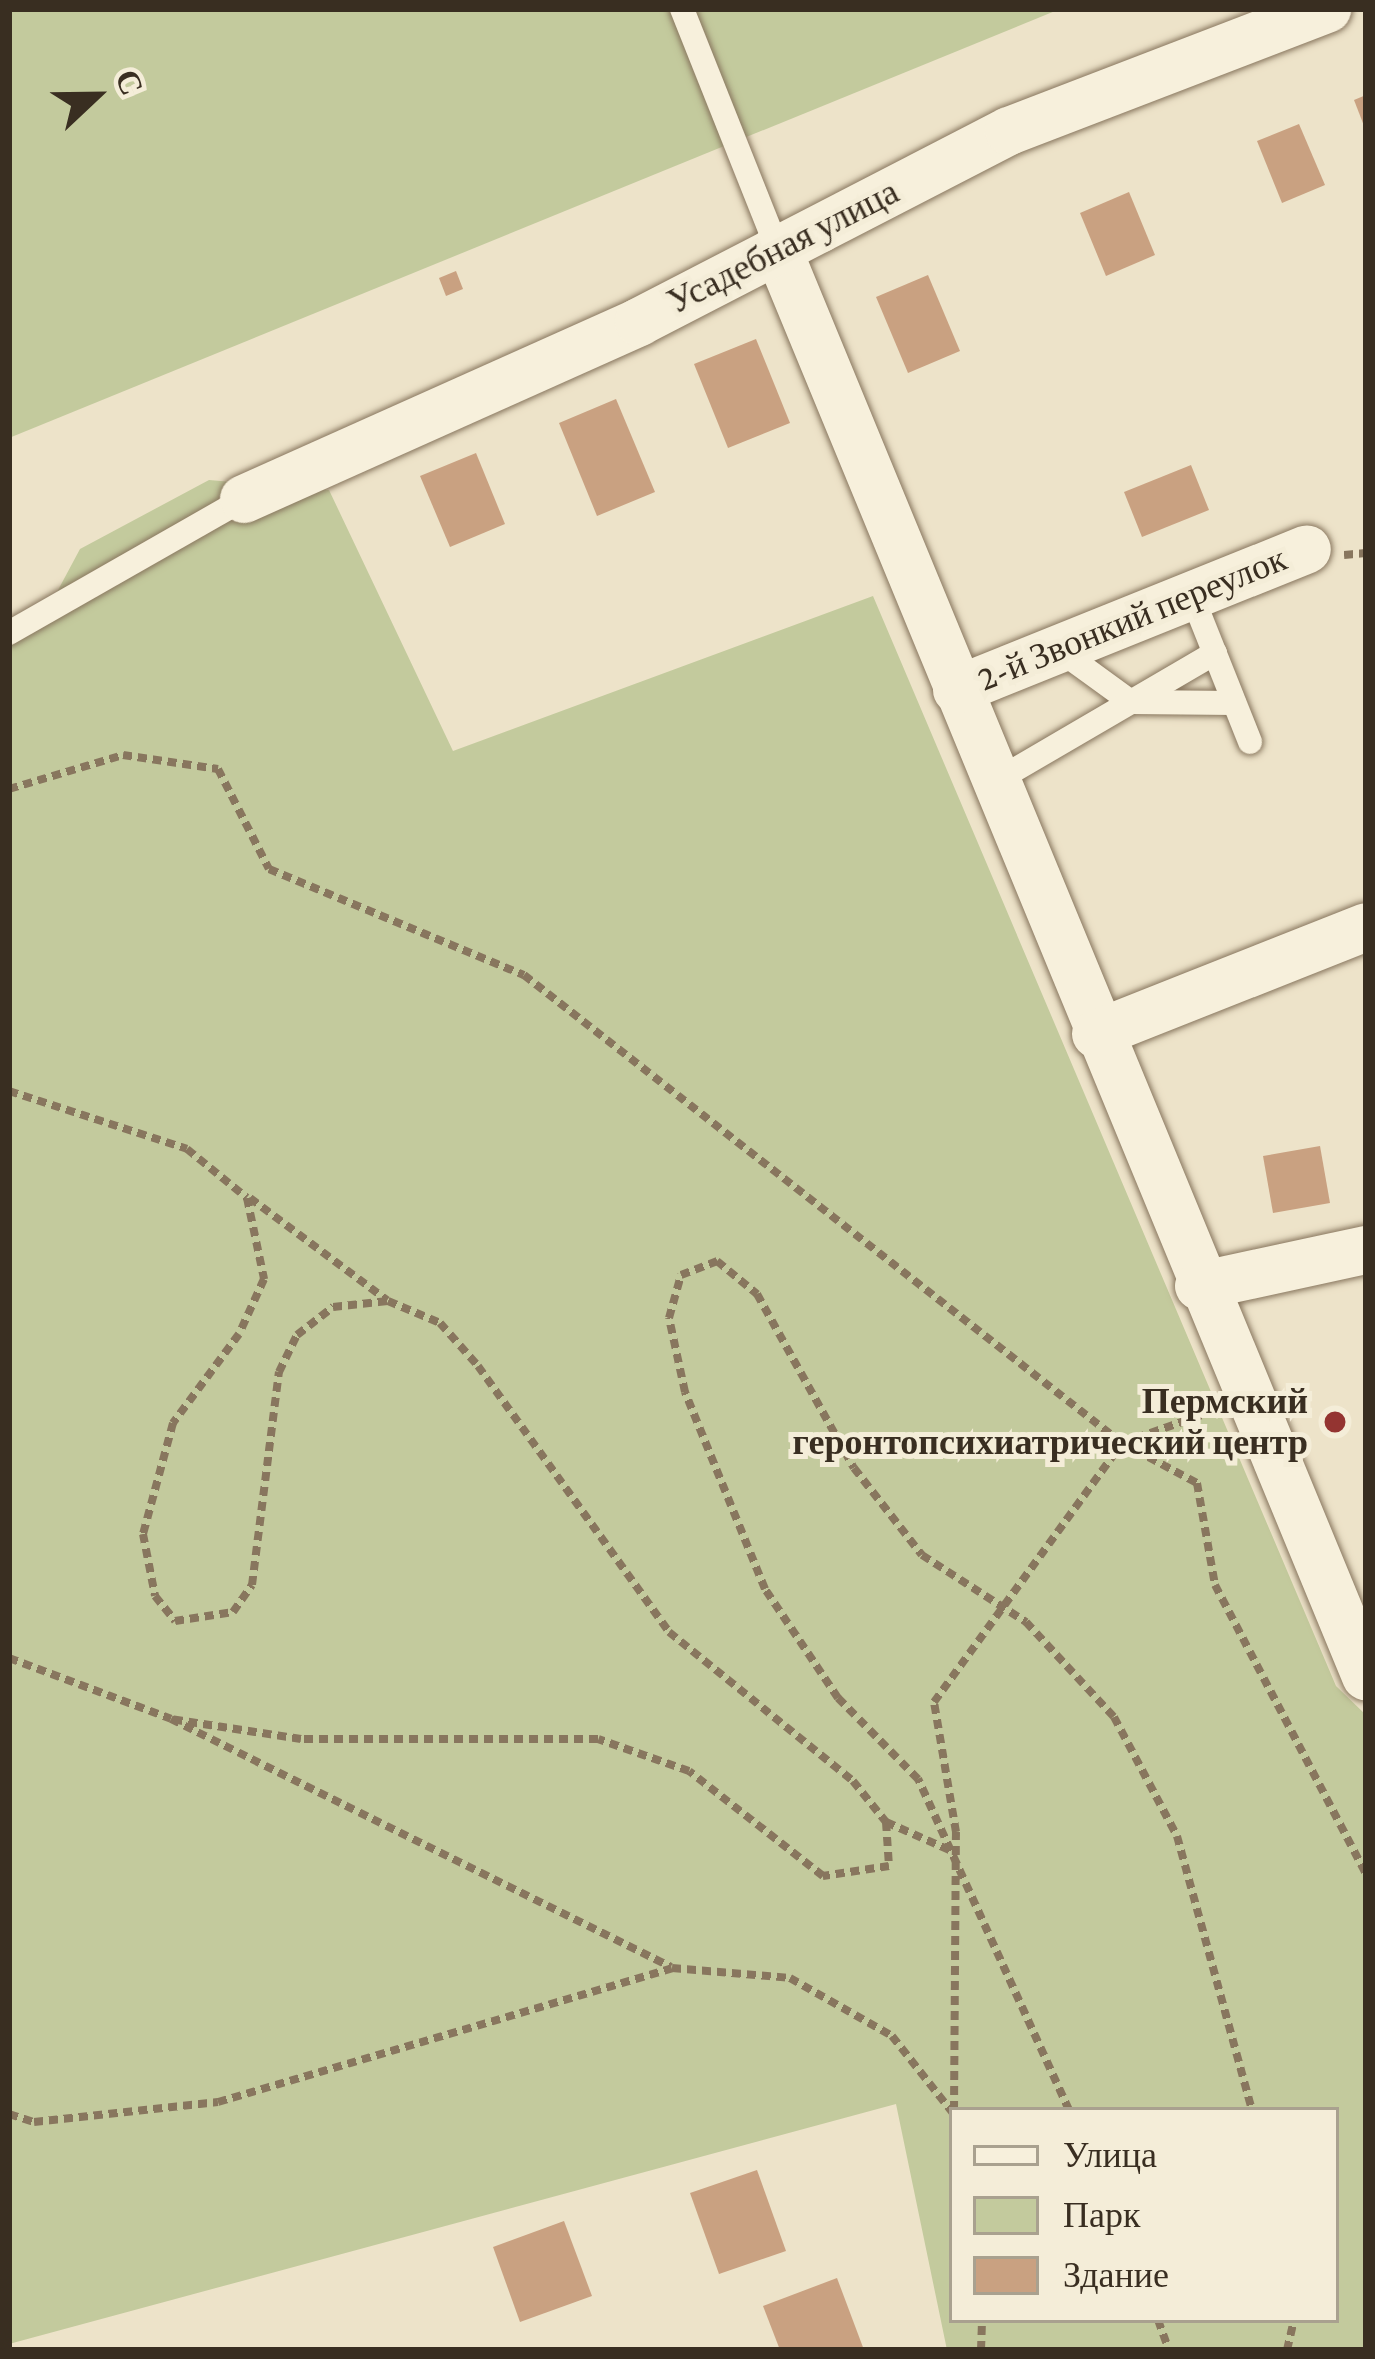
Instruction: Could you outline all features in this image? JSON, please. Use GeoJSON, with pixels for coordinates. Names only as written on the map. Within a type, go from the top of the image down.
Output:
{"type":"FeatureCollection","features":[{"type":"Feature","properties":{"kind":"street","name":"Усадебная улица"},"geometry":{"type":"LineString","coordinates":[[244,499],[639,322],[1009,131],[1327,9]]}},
{"type":"Feature","properties":{"kind":"street"},"geometry":{"type":"LineString","coordinates":[[776,248],[1246,1400],[1366,1676]]}},
{"type":"Feature","properties":{"kind":"street","name":"2-й Звонкий переулок"},"geometry":{"type":"LineString","coordinates":[[957,689],[1307,549]]}},
{"type":"Feature","properties":{"kind":"street"},"geometry":{"type":"LineString","coordinates":[[1096,1034],[1366,927]]}},
{"type":"Feature","properties":{"kind":"street"},"geometry":{"type":"LineString","coordinates":[[1199,1286],[1366,1250]]}},
{"type":"Feature","properties":{"kind":"lane"},"geometry":{"type":"LineString","coordinates":[[682,9],[776,248]]}},
{"type":"Feature","properties":{"kind":"lane"},"geometry":{"type":"LineString","coordinates":[[9,633],[244,499]]}},
{"type":"Feature","properties":{"kind":"lane"},"geometry":{"type":"LineString","coordinates":[[1192,596],[1250,742]]}},
{"type":"Feature","properties":{"kind":"lane"},"geometry":{"type":"LineString","coordinates":[[1058,649],[1131,702],[1234,703]]}},
{"type":"Feature","properties":{"kind":"lane"},"geometry":{"type":"LineString","coordinates":[[994,782],[1215,653]]}},
{"type":"Feature","properties":{"kind":"path"},"geometry":{"type":"LineString","coordinates":[[9,789],[123,754],[218,769],[268,869],[524,975],[1122,1442],[1197,1483],[1215,1585],[1366,1874]]}},
{"type":"Feature","properties":{"kind":"path"},"geometry":{"type":"LineString","coordinates":[[9,1091],[187,1149],[248,1198],[264,1279],[173,1423],[143,1534],[154,1596],[175,1621],[233,1612],[252,1586],[279,1372],[297,1335],[333,1307],[388,1301]]}},
{"type":"Feature","properties":{"kind":"path"},"geometry":{"type":"LineString","coordinates":[[221,1177],[388,1301],[440,1323],[478,1366],[669,1632],[853,1781],[886,1822],[956,1853]]}},
{"type":"Feature","properties":{"kind":"path"},"geometry":{"type":"LineString","coordinates":[[1068,2107],[919,1780],[838,1698],[765,1589],[685,1392],[669,1318],[681,1275],[717,1261],[758,1294],[854,1468],[922,1555],[1002,1607],[1114,1717],[1177,1836],[1251,2107]]}},
{"type":"Feature","properties":{"kind":"path"},"geometry":{"type":"LineString","coordinates":[[953,2107],[956,1853],[934,1702],[1122,1442],[1246,1400]]}},
{"type":"Feature","properties":{"kind":"path"},"geometry":{"type":"LineString","coordinates":[[9,1658],[171,1719],[672,1968]]}},
{"type":"Feature","properties":{"kind":"path"},"geometry":{"type":"LineString","coordinates":[[171,1719],[302,1739],[598,1739],[689,1771],[823,1876],[889,1866],[886,1822]]}},
{"type":"Feature","properties":{"kind":"path"},"geometry":{"type":"LineString","coordinates":[[9,2114],[34,2122],[218,2102],[672,1968],[790,1978],[892,2036],[950,2107]]}},
{"type":"Feature","properties":{"kind":"green space"},"geometry":{"type":"Polygon","coordinates":[[[9,9],[1060,9],[9,438],[9,9]]]}},
{"type":"Feature","properties":{"kind":"green space"},"geometry":{"type":"Polygon","coordinates":[[[209,480],[329,490],[453,751],[873,596],[1336,1686],[1366,1715],[1366,2350],[947,2350],[896,2104],[9,2344],[9,634],[42,620],[80,549],[209,480]]]}},
{"type":"Feature","properties":{"kind":"building"},"geometry":{"type":"Polygon","coordinates":[[[1366,95],[1366,131],[1354,100],[1366,95]]]}},
{"type":"Feature","properties":{"kind":"building"},"geometry":{"type":"Polygon","coordinates":[[[1299,124],[1325,185],[1282,203],[1257,141],[1299,124]]]}},
{"type":"Feature","properties":{"kind":"building"},"geometry":{"type":"Polygon","coordinates":[[[1129,192],[1155,255],[1106,276],[1080,213],[1129,192]]]}},
{"type":"Feature","properties":{"kind":"building"},"geometry":{"type":"Polygon","coordinates":[[[456,271],[463,289],[446,296],[439,278],[456,271]]]}},
{"type":"Feature","properties":{"kind":"building"},"geometry":{"type":"Polygon","coordinates":[[[928,275],[960,351],[908,373],[876,297],[928,275]]]}},
{"type":"Feature","properties":{"kind":"building"},"geometry":{"type":"Polygon","coordinates":[[[756,339],[790,423],[728,448],[694,364],[756,339]]]}},
{"type":"Feature","properties":{"kind":"building"},"geometry":{"type":"Polygon","coordinates":[[[616,399],[655,492],[597,516],[559,423],[616,399]]]}},
{"type":"Feature","properties":{"kind":"building"},"geometry":{"type":"Polygon","coordinates":[[[476,453],[505,524],[450,547],[420,476],[476,453]]]}},
{"type":"Feature","properties":{"kind":"building"},"geometry":{"type":"Polygon","coordinates":[[[1191,465],[1209,510],[1142,537],[1124,492],[1191,465]]]}},
{"type":"Feature","properties":{"kind":"building"},"geometry":{"type":"Polygon","coordinates":[[[1320,1146],[1330,1203],[1273,1213],[1263,1156],[1320,1146]]]}},
{"type":"Feature","properties":{"kind":"building"},"geometry":{"type":"Polygon","coordinates":[[[757,2170],[786,2251],[719,2274],[690,2193],[757,2170]]]}},
{"type":"Feature","properties":{"kind":"building"},"geometry":{"type":"Polygon","coordinates":[[[564,2221],[592,2296],[520,2322],[493,2247],[564,2221]]]}},
{"type":"Feature","properties":{"kind":"building"},"geometry":{"type":"Polygon","coordinates":[[[837,2278],[864,2350],[780,2350],[763,2306],[837,2278]]]}},
{"type":"Feature","properties":{"kind":"place","name":"Пермский геронтопсихиатрический центр"},"geometry":{"type":"Point","coordinates":[1335,1422]}}]}
